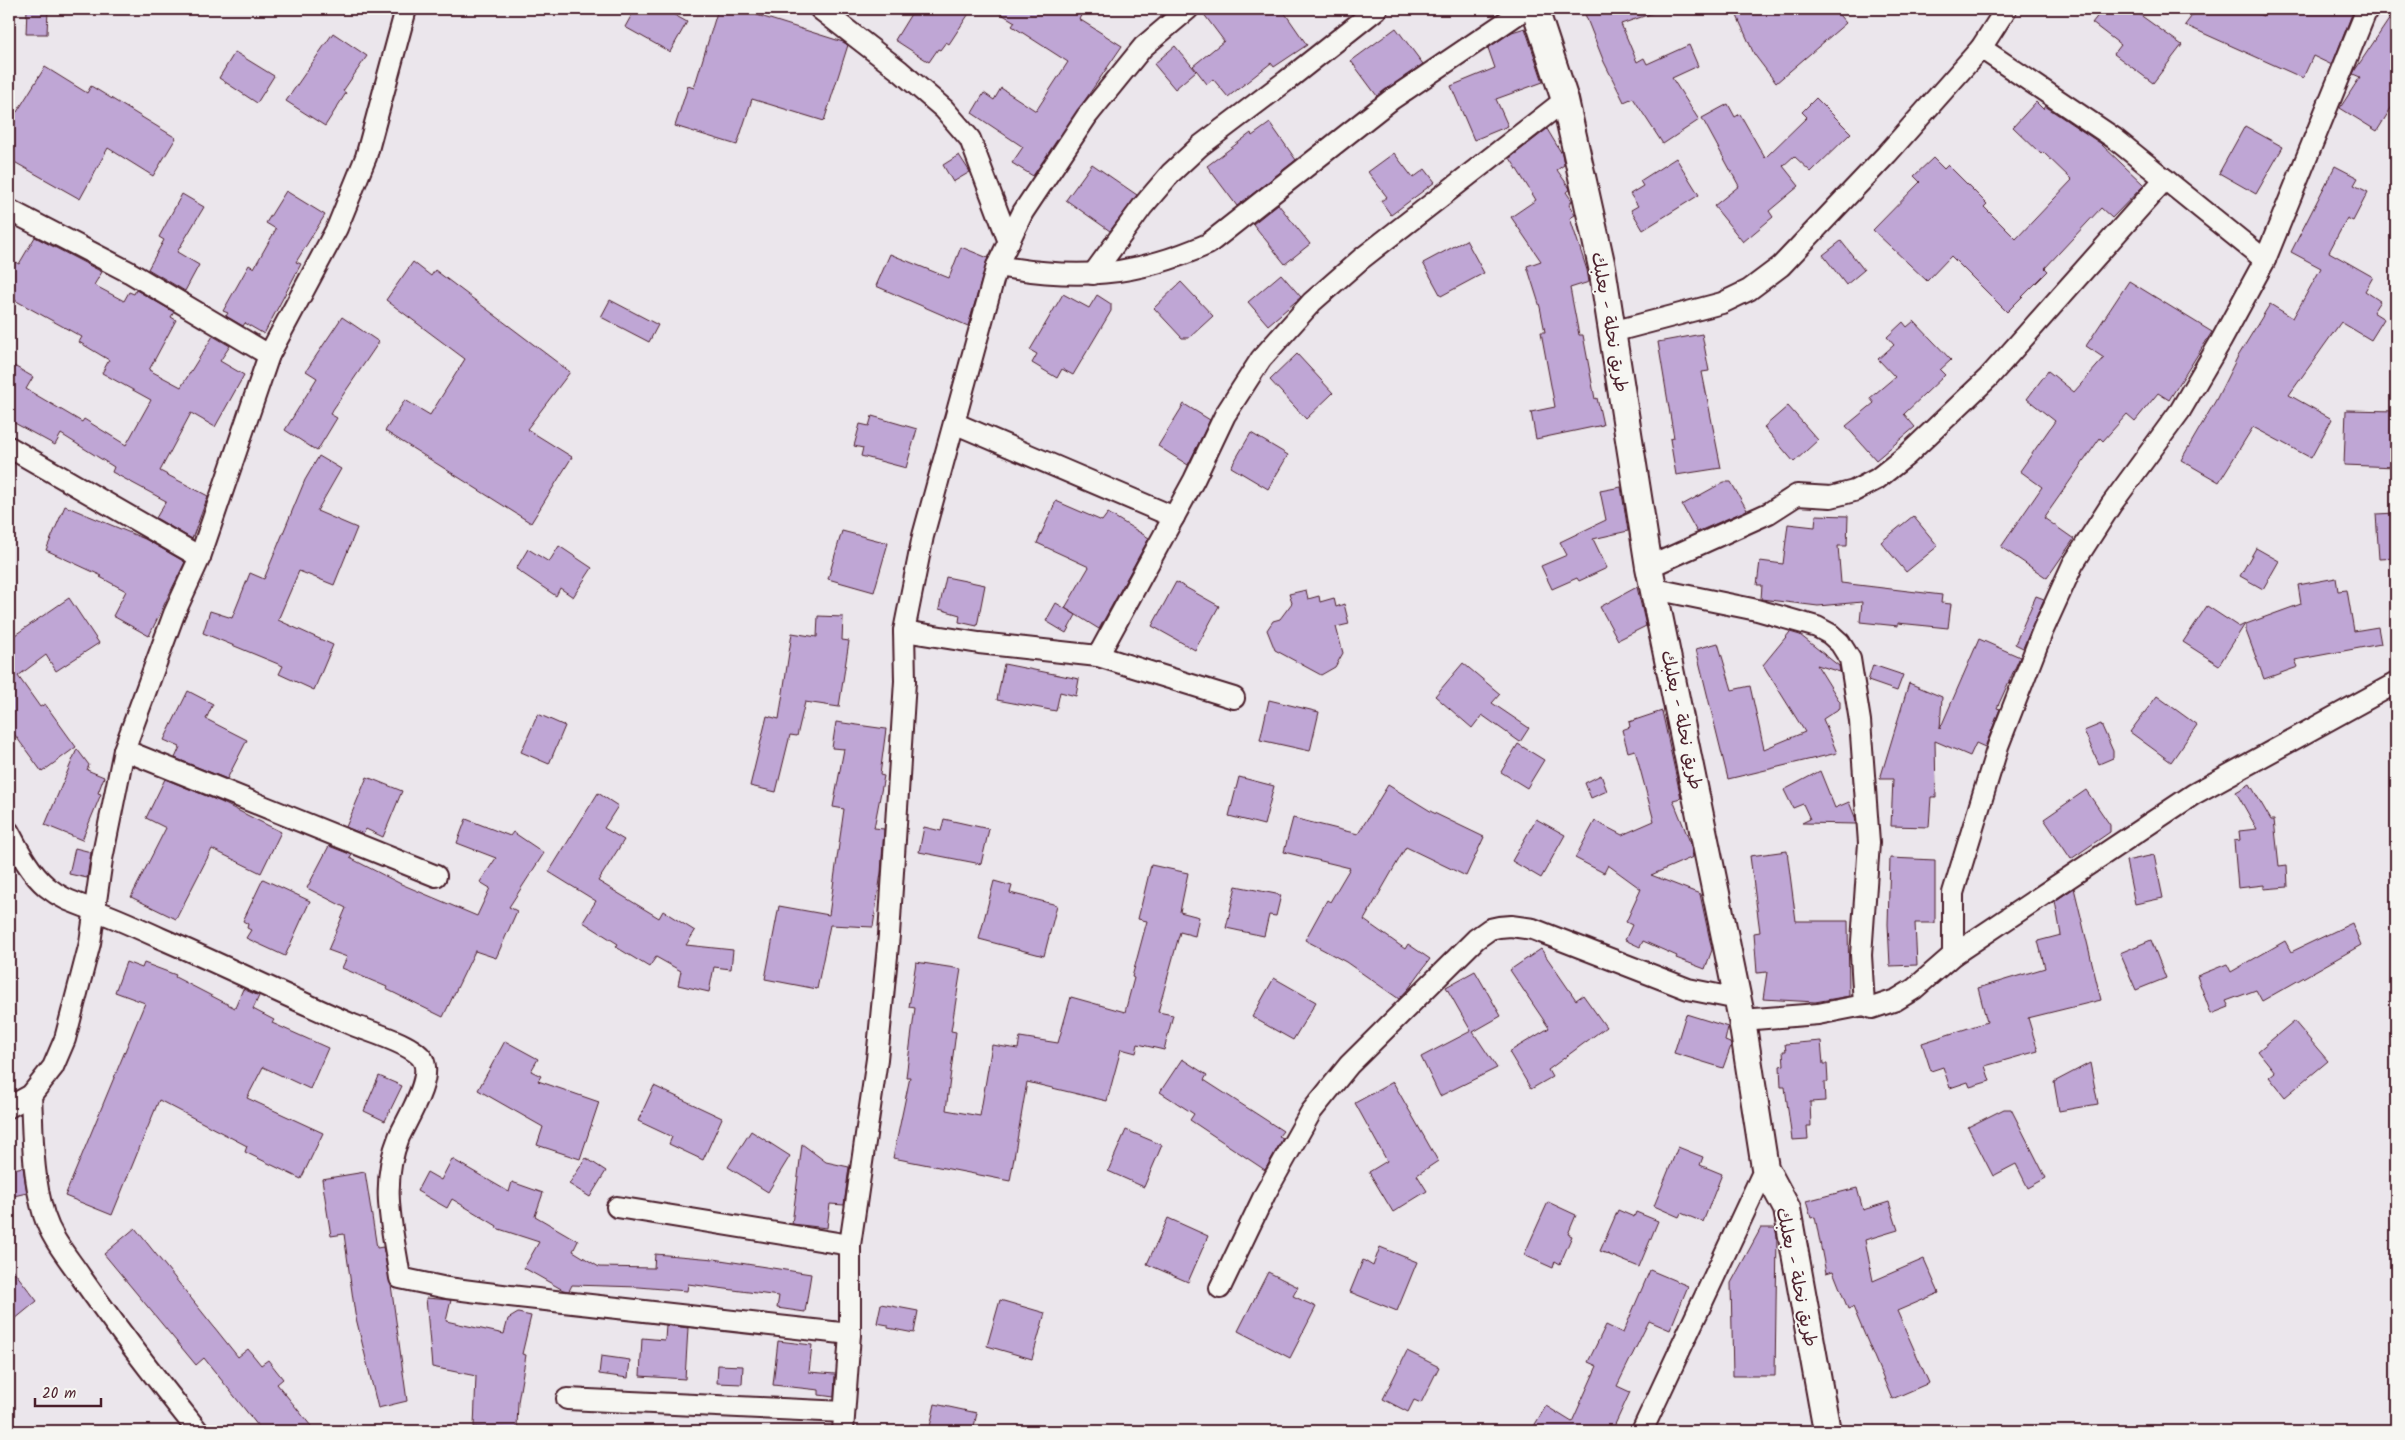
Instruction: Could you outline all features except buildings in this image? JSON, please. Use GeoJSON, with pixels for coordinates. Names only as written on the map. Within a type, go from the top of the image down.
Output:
{"type":"FeatureCollection","features":[{"type":"Feature","properties":{"kind":"street"},"geometry":{"type":"LineString","coordinates":[[9,1107],[31,1095],[53,1067],[65,1039],[90,943],[93,909],[124,750],[174,614],[200,558],[269,355],[337,228],[362,166],[406,9]]}},
{"type":"Feature","properties":{"kind":"street"},"geometry":{"type":"LineString","coordinates":[[820,9],[936,102],[970,139],[1009,242]]}},
{"type":"Feature","properties":{"kind":"street"},"geometry":{"type":"LineString","coordinates":[[567,1399],[843,1422],[850,1334],[850,1245],[877,1059],[889,935],[906,681],[904,631],[923,536],[997,266],[1023,212],[1087,116],[1143,47],[1188,9]]}},
{"type":"Feature","properties":{"kind":"street"},"geometry":{"type":"LineString","coordinates":[[1092,274],[1142,207],[1171,173],[1200,146],[1377,9]]}},
{"type":"Feature","properties":{"kind":"street"},"geometry":{"type":"LineString","coordinates":[[997,266],[1042,274],[1092,274],[1150,265],[1179,257],[1208,244],[1392,100],[1525,9]]}},
{"type":"Feature","properties":{"kind":"street","name":"طريق نحلة - بعلبك"},"geometry":{"type":"LineString","coordinates":[[1535,9],[1565,100],[1602,267],[1652,578],[1740,1009],[1765,1168],[1787,1209],[1827,1431]]}},
{"type":"Feature","properties":{"kind":"street"},"geometry":{"type":"LineString","coordinates":[[1612,332],[1722,303],[1749,290],[1781,266],[1887,154],[1981,48],[2006,9]]}},
{"type":"Feature","properties":{"kind":"street"},"geometry":{"type":"LineString","coordinates":[[1953,955],[1953,893],[1998,746],[2043,630],[2073,564],[2111,505],[2180,411],[2265,260],[2367,9]]}},
{"type":"Feature","properties":{"kind":"street"},"geometry":{"type":"LineString","coordinates":[[1981,48],[2114,138],[2265,260]]}},
{"type":"Feature","properties":{"kind":"street"},"geometry":{"type":"LineString","coordinates":[[1098,656],[1174,517],[1225,415],[1262,360],[1312,302],[1361,259],[1565,100]]}},
{"type":"Feature","properties":{"kind":"street"},"geometry":{"type":"LineString","coordinates":[[1652,578],[1769,513],[1797,495],[1831,497],[1854,491],[1877,479],[1906,456],[1988,378],[2165,179]]}},
{"type":"Feature","properties":{"kind":"street"},"geometry":{"type":"LineString","coordinates":[[9,210],[129,272],[269,355]]}},
{"type":"Feature","properties":{"kind":"street"},"geometry":{"type":"LineString","coordinates":[[954,424],[1174,517]]}},
{"type":"Feature","properties":{"kind":"street"},"geometry":{"type":"LineString","coordinates":[[9,447],[200,558]]}},
{"type":"Feature","properties":{"kind":"street"},"geometry":{"type":"LineString","coordinates":[[1652,578],[1810,624],[1830,634],[1840,643],[1850,659],[1860,721],[1869,843],[1861,955],[1864,1005]]}},
{"type":"Feature","properties":{"kind":"street"},"geometry":{"type":"LineString","coordinates":[[904,631],[979,643],[1098,656],[1234,698]]}},
{"type":"Feature","properties":{"kind":"street"},"geometry":{"type":"LineString","coordinates":[[1220,1288],[1265,1194],[1311,1112],[1349,1065],[1458,954],[1490,930],[1511,926],[1533,929],[1740,1009],[1818,1014],[1864,1005],[1872,1008],[1896,1000],[1914,989],[1953,955],[2194,794],[2396,683]]}},
{"type":"Feature","properties":{"kind":"street"},"geometry":{"type":"LineString","coordinates":[[124,750],[436,876]]}},
{"type":"Feature","properties":{"kind":"street"},"geometry":{"type":"LineString","coordinates":[[9,832],[24,860],[46,886],[69,902],[93,909],[208,958],[298,1002],[397,1042],[415,1052],[422,1060],[426,1070],[424,1083],[399,1137],[392,1160],[387,1189],[400,1278],[447,1288],[501,1295],[850,1334]]}},
{"type":"Feature","properties":{"kind":"street"},"geometry":{"type":"LineString","coordinates":[[31,1095],[37,1185],[44,1215],[55,1242],[77,1270],[120,1333],[198,1431]]}},
{"type":"Feature","properties":{"kind":"street"},"geometry":{"type":"LineString","coordinates":[[1642,1431],[1765,1168]]}},
{"type":"Feature","properties":{"kind":"street"},"geometry":{"type":"LineString","coordinates":[[616,1207],[850,1245]]}}]}
